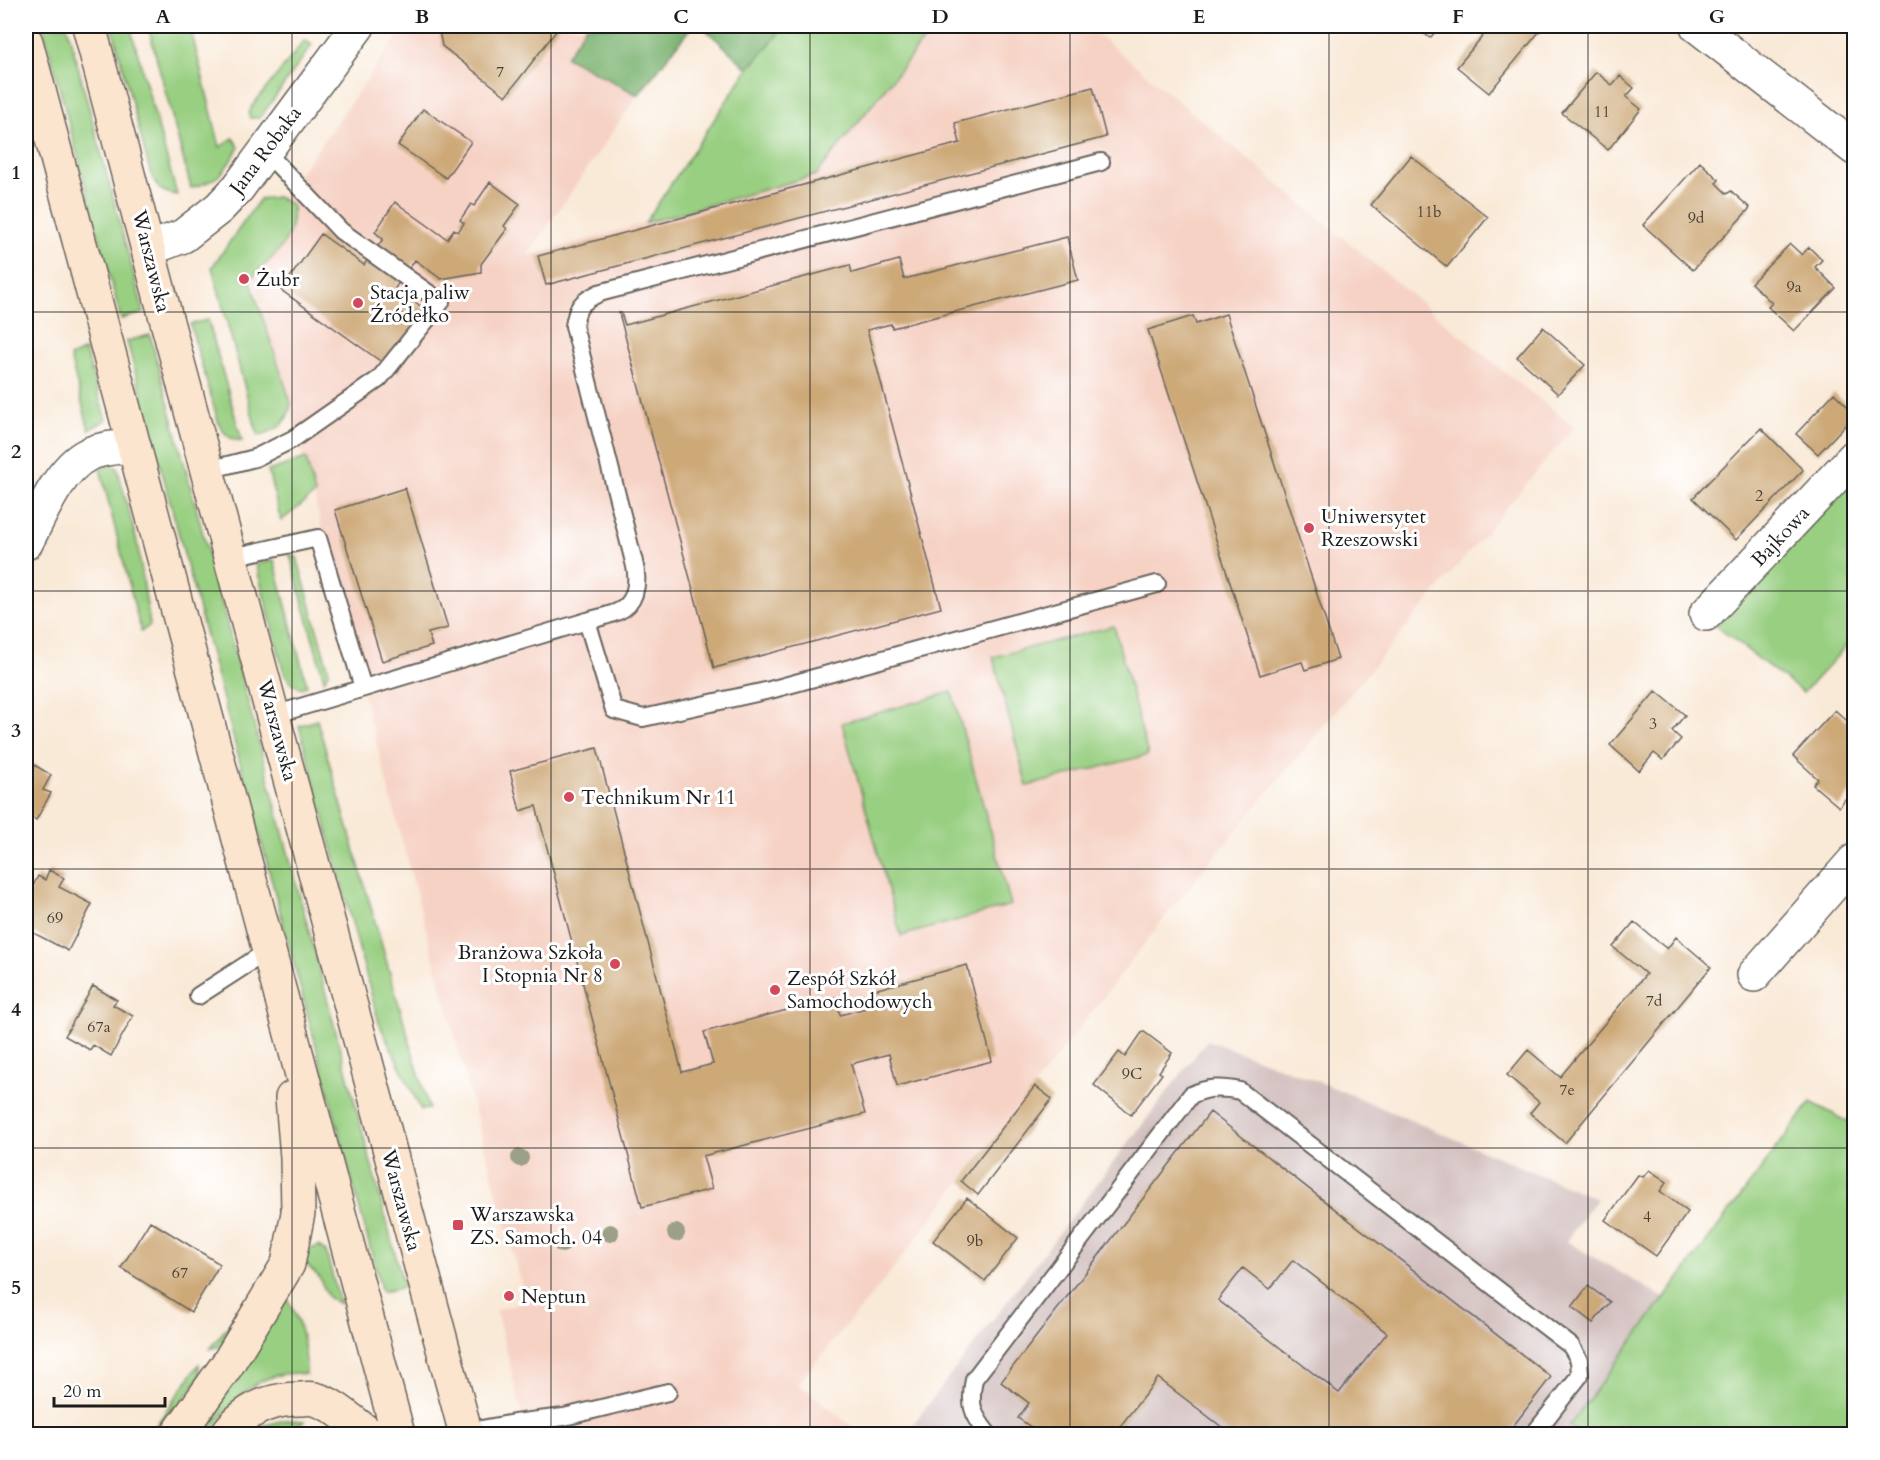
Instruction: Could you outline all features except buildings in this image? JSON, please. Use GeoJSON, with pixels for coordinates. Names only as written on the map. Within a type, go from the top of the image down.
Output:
{"type":"FeatureCollection","features":[{"type":"Feature","properties":{"kind":"main road","name":"Warszawska"},"geometry":{"type":"LineString","coordinates":[[89,26],[466,1433]]}},
{"type":"Feature","properties":{"kind":"main road"},"geometry":{"type":"LineString","coordinates":[[26,42],[398,1434]]}},
{"type":"Feature","properties":{"kind":"main road"},"geometry":{"type":"LineString","coordinates":[[178,1434],[227,1365],[288,1264],[298,1213],[297,1157],[286,1019]]}},
{"type":"Feature","properties":{"kind":"main road"},"geometry":{"type":"LineString","coordinates":[[227,1434],[232,1427],[256,1408],[281,1399],[314,1398],[329,1405],[369,1434]]}},
{"type":"Feature","properties":{"kind":"street","name":"Jana Robaka"},"geometry":{"type":"LineString","coordinates":[[150,249],[183,236],[219,208],[238,188],[358,26]]}},
{"type":"Feature","properties":{"kind":"street"},"geometry":{"type":"LineString","coordinates":[[1697,26],[1854,148]]}},
{"type":"Feature","properties":{"kind":"street"},"geometry":{"type":"LineString","coordinates":[[26,543],[62,476],[87,455],[111,448],[134,446]]}},
{"type":"Feature","properties":{"kind":"street","name":"Bajkowa"},"geometry":{"type":"LineString","coordinates":[[1706,614],[1854,457]]}},
{"type":"Feature","properties":{"kind":"street"},"geometry":{"type":"LineString","coordinates":[[1754,975],[1854,861]]}},
{"type":"Feature","properties":{"kind":"lane"},"geometry":{"type":"LineString","coordinates":[[208,470],[255,458],[293,439],[379,379],[441,302],[341,231],[265,151]]}},
{"type":"Feature","properties":{"kind":"lane"},"geometry":{"type":"LineString","coordinates":[[274,715],[587,621],[624,608],[633,596],[637,581],[634,562],[574,326],[576,312],[584,301],[599,293],[1101,162]]}},
{"type":"Feature","properties":{"kind":"lane"},"geometry":{"type":"LineString","coordinates":[[232,557],[318,538],[363,688]]}},
{"type":"Feature","properties":{"kind":"lane"},"geometry":{"type":"LineString","coordinates":[[587,621],[614,710],[643,718],[770,690],[1157,584]]}},
{"type":"Feature","properties":{"kind":"lane"},"geometry":{"type":"LineString","coordinates":[[198,996],[269,950]]}},
{"type":"Feature","properties":{"kind":"lane"},"geometry":{"type":"LineString","coordinates":[[988,1434],[975,1418],[970,1398],[974,1379],[1191,1095],[1203,1089],[1221,1087],[1240,1091],[1571,1346],[1579,1360],[1580,1375],[1534,1434]]}},
{"type":"Feature","properties":{"kind":"lane"},"geometry":{"type":"LineString","coordinates":[[466,1433],[514,1423],[564,1417],[668,1392]]}},
{"type":"Feature","properties":{"kind":"shaded area"},"geometry":{"type":"Polygon","coordinates":[[[405,26],[586,26],[567,57],[638,95],[527,256],[816,175],[935,26],[1088,26],[1574,427],[1183,894],[874,1293],[798,1383],[861,1434],[527,1434],[496,1310],[526,1302],[365,702],[314,496],[245,246],[405,26]]]}},
{"type":"Feature","properties":{"kind":"shaded area"},"geometry":{"type":"Polygon","coordinates":[[[1207,1040],[1330,1086],[1597,1199],[1566,1241],[1664,1298],[1569,1426],[1580,1434],[929,1434],[914,1423],[1207,1040]]]}},
{"type":"Feature","properties":{"kind":"shaded area"},"geometry":{"type":"Polygon","coordinates":[[[914,1423],[929,1434],[905,1434],[914,1423]]]}},
{"type":"Feature","properties":{"kind":"green space"},"geometry":{"type":"Polygon","coordinates":[[[43,26],[67,26],[144,313],[121,319],[43,26]]]}},
{"type":"Feature","properties":{"kind":"green space"},"geometry":{"type":"Polygon","coordinates":[[[112,26],[130,26],[177,195],[159,188],[150,172],[112,26]]]}},
{"type":"Feature","properties":{"kind":"green space"},"geometry":{"type":"Polygon","coordinates":[[[148,26],[190,26],[220,147],[233,138],[239,147],[221,174],[191,188],[148,26]]]}},
{"type":"Feature","properties":{"kind":"green space"},"geometry":{"type":"Polygon","coordinates":[[[586,26],[692,26],[638,95],[566,57],[586,26]]]}},
{"type":"Feature","properties":{"kind":"green space"},"geometry":{"type":"Polygon","coordinates":[[[702,26],[785,26],[748,69],[702,26]]]}},
{"type":"Feature","properties":{"kind":"green space"},"geometry":{"type":"Polygon","coordinates":[[[785,26],[935,26],[816,175],[645,223],[748,69],[785,26]]]}},
{"type":"Feature","properties":{"kind":"green space"},"geometry":{"type":"Polygon","coordinates":[[[305,40],[312,45],[260,118],[250,118],[252,106],[305,40]]]}},
{"type":"Feature","properties":{"kind":"green space"},"geometry":{"type":"Polygon","coordinates":[[[277,197],[292,205],[290,229],[282,247],[250,279],[291,403],[287,417],[281,426],[258,436],[212,267],[260,199],[277,197]]]}},
{"type":"Feature","properties":{"kind":"green space"},"geometry":{"type":"Polygon","coordinates":[[[208,320],[242,441],[227,435],[218,421],[190,324],[208,320]]]}},
{"type":"Feature","properties":{"kind":"green space"},"geometry":{"type":"Polygon","coordinates":[[[150,335],[404,1287],[382,1292],[127,341],[150,335]]]}},
{"type":"Feature","properties":{"kind":"green space"},"geometry":{"type":"Polygon","coordinates":[[[85,350],[106,420],[89,430],[70,357],[85,350]]]}},
{"type":"Feature","properties":{"kind":"green space"},"geometry":{"type":"Polygon","coordinates":[[[306,458],[315,494],[281,521],[268,471],[306,458]]]}},
{"type":"Feature","properties":{"kind":"green space"},"geometry":{"type":"Polygon","coordinates":[[[117,467],[137,542],[150,625],[141,632],[100,468],[117,467]]]}},
{"type":"Feature","properties":{"kind":"green space"},"geometry":{"type":"Polygon","coordinates":[[[1854,477],[1854,513],[1851,517],[1854,520],[1854,638],[1803,693],[1716,626],[1854,477]]]}},
{"type":"Feature","properties":{"kind":"green space"},"geometry":{"type":"Polygon","coordinates":[[[290,555],[297,557],[329,672],[324,680],[290,555]]]}},
{"type":"Feature","properties":{"kind":"green space"},"geometry":{"type":"Polygon","coordinates":[[[274,560],[307,686],[300,688],[291,683],[284,673],[256,565],[274,560]]]}},
{"type":"Feature","properties":{"kind":"green space"},"geometry":{"type":"Polygon","coordinates":[[[1114,626],[1148,755],[1027,786],[993,657],[1114,626]]]}},
{"type":"Feature","properties":{"kind":"green space"},"geometry":{"type":"Polygon","coordinates":[[[952,692],[1011,905],[901,936],[842,723],[952,692]]]}},
{"type":"Feature","properties":{"kind":"green space"},"geometry":{"type":"Polygon","coordinates":[[[317,720],[429,1109],[421,1110],[379,1023],[299,726],[317,720]]]}},
{"type":"Feature","properties":{"kind":"green space"},"geometry":{"type":"Polygon","coordinates":[[[1811,1102],[1854,1125],[1854,1434],[1580,1434],[1569,1426],[1811,1102]]]}},
{"type":"Feature","properties":{"kind":"green space"},"geometry":{"type":"Polygon","coordinates":[[[319,1246],[326,1252],[340,1304],[328,1297],[319,1277],[304,1262],[310,1249],[319,1246]]]}},
{"type":"Feature","properties":{"kind":"green space"},"geometry":{"type":"Polygon","coordinates":[[[287,1299],[296,1315],[302,1335],[306,1374],[289,1373],[261,1381],[238,1398],[209,1434],[193,1434],[287,1299]]]}},
{"type":"Feature","properties":{"kind":"green space"},"geometry":{"type":"Polygon","coordinates":[[[252,1301],[221,1346],[210,1349],[244,1303],[252,1301]]]}},
{"type":"Feature","properties":{"kind":"green space"},"geometry":{"type":"Polygon","coordinates":[[[199,1364],[200,1376],[170,1419],[162,1426],[158,1434],[150,1434],[199,1364]]]}},
{"type":"Feature","properties":{"kind":"green space"},"geometry":{"type":"Polygon","coordinates":[[[285,1420],[305,1421],[279,1432],[250,1434],[266,1425],[285,1420]]]}},
{"type":"Feature","properties":{"kind":"place","name":"Żubr"},"geometry":{"type":"Point","coordinates":[244,279]}},
{"type":"Feature","properties":{"kind":"place","name":"Stacja paliw Źródełko"},"geometry":{"type":"Point","coordinates":[358,303]}},
{"type":"Feature","properties":{"kind":"place","name":"Uniwersytet Rzeszowski"},"geometry":{"type":"Point","coordinates":[1309,528]}},
{"type":"Feature","properties":{"kind":"place","name":"Technikum Nr 11"},"geometry":{"type":"Point","coordinates":[569,797]}},
{"type":"Feature","properties":{"kind":"place","name":"Branżowa Szkoła I Stopnia Nr 8"},"geometry":{"type":"Point","coordinates":[615,964]}},
{"type":"Feature","properties":{"kind":"place","name":"Zespół Szkół Samochodowych"},"geometry":{"type":"Point","coordinates":[775,990]}},
{"type":"Feature","properties":{"kind":"place","name":"Warszawska ZS. Samoch. 04"},"geometry":{"type":"Point","coordinates":[458,1225]}},
{"type":"Feature","properties":{"kind":"place","name":"Neptun"},"geometry":{"type":"Point","coordinates":[509,1296]}}]}
